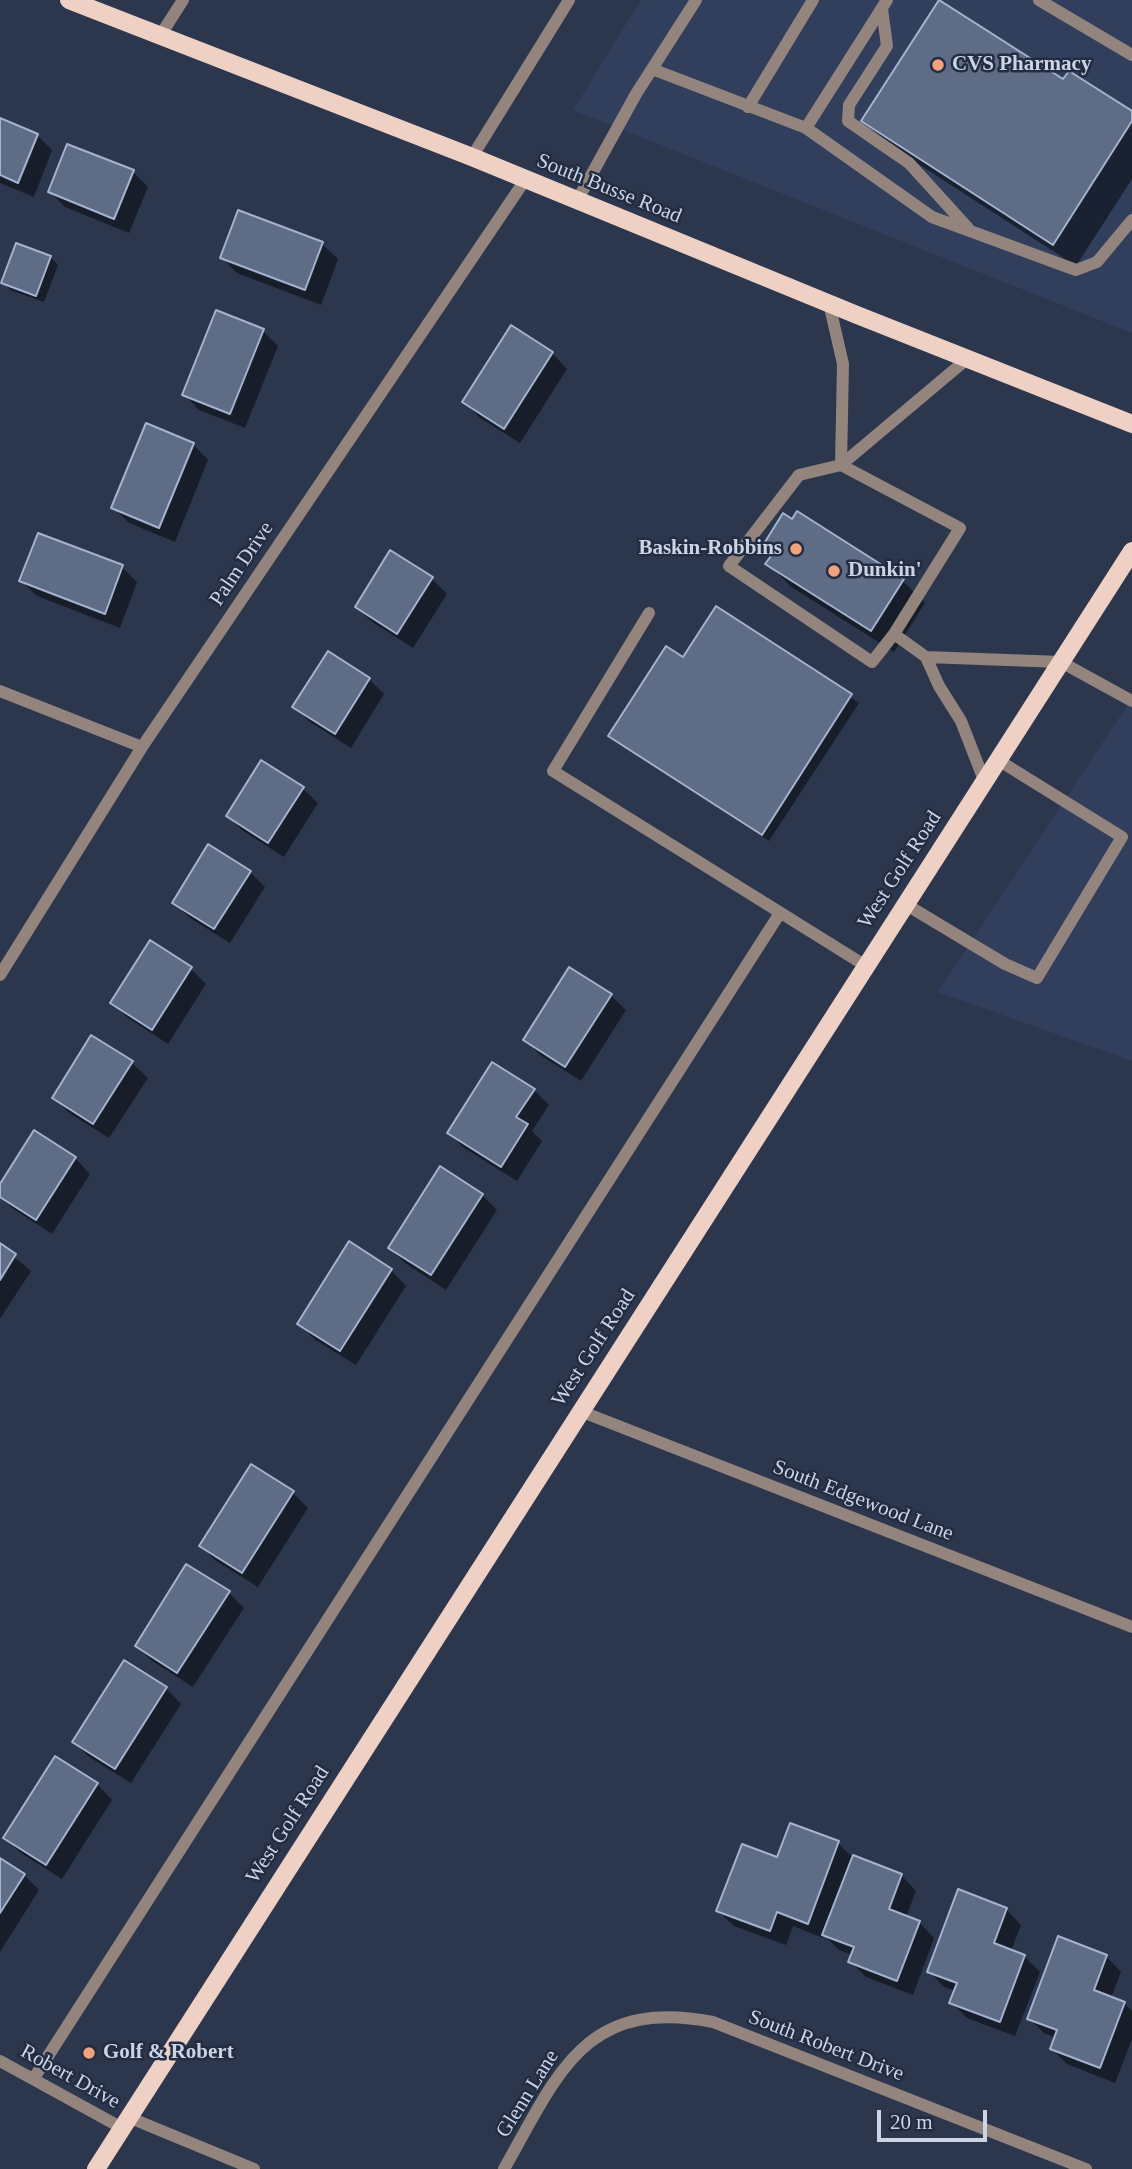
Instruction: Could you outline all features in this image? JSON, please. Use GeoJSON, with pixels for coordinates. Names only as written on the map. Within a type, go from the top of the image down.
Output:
{"type":"FeatureCollection","features":[{"type":"Feature","properties":{"kind":"main road","name":"South Busse Road"},"geometry":{"type":"LineString","coordinates":[[69,0],[472,156],[525,180],[578,199],[1132,424]]}},
{"type":"Feature","properties":{"kind":"main road","name":"West Golf Road"},"geometry":{"type":"LineString","coordinates":[[96,2169],[1132,551]]}},
{"type":"Feature","properties":{"kind":"street"},"geometry":{"type":"LineString","coordinates":[[160,36],[183,0]]}},
{"type":"Feature","properties":{"kind":"street"},"geometry":{"type":"LineString","coordinates":[[472,156],[569,0]]}},
{"type":"Feature","properties":{"kind":"street"},"geometry":{"type":"LineString","coordinates":[[578,199],[652,69],[696,0]]}},
{"type":"Feature","properties":{"kind":"street"},"geometry":{"type":"LineString","coordinates":[[748,107],[813,0]]}},
{"type":"Feature","properties":{"kind":"street"},"geometry":{"type":"LineString","coordinates":[[1040,0],[1132,55]]}},
{"type":"Feature","properties":{"kind":"street"},"geometry":{"type":"LineString","coordinates":[[806,128],[885,4]]}},
{"type":"Feature","properties":{"kind":"street"},"geometry":{"type":"LineString","coordinates":[[885,4],[887,46],[849,105],[848,121],[909,163],[970,231]]}},
{"type":"Feature","properties":{"kind":"street"},"geometry":{"type":"LineString","coordinates":[[652,69],[806,128],[932,217],[1076,270],[1097,262],[1132,220]]}},
{"type":"Feature","properties":{"kind":"street","name":"Palm Drive"},"geometry":{"type":"LineString","coordinates":[[0,975],[142,747],[525,180]]}},
{"type":"Feature","properties":{"kind":"street"},"geometry":{"type":"LineString","coordinates":[[829,303],[843,364],[841,465]]}},
{"type":"Feature","properties":{"kind":"street"},"geometry":{"type":"LineString","coordinates":[[841,465],[960,528],[894,634],[872,662],[729,566],[799,475],[841,465],[967,359]]}},
{"type":"Feature","properties":{"kind":"street"},"geometry":{"type":"LineString","coordinates":[[649,613],[553,771],[866,966]]}},
{"type":"Feature","properties":{"kind":"street"},"geometry":{"type":"LineString","coordinates":[[894,634],[926,657],[939,686],[961,721],[985,780]]}},
{"type":"Feature","properties":{"kind":"street"},"geometry":{"type":"LineString","coordinates":[[926,657],[1061,662],[1132,701]]}},
{"type":"Feature","properties":{"kind":"street"},"geometry":{"type":"LineString","coordinates":[[0,691],[142,747]]}},
{"type":"Feature","properties":{"kind":"street"},"geometry":{"type":"LineString","coordinates":[[905,904],[1004,964],[1037,978],[1122,837],[998,760]]}},
{"type":"Feature","properties":{"kind":"street"},"geometry":{"type":"LineString","coordinates":[[34,2078],[780,913]]}},
{"type":"Feature","properties":{"kind":"street","name":"South Edgewood Lane"},"geometry":{"type":"LineString","coordinates":[[580,1411],[1132,1627]]}},
{"type":"Feature","properties":{"kind":"street","name":"South Robert Drive"},"geometry":{"type":"LineString","coordinates":[[625,2022],[661,2016],[713,2022],[1086,2169]]}},
{"type":"Feature","properties":{"kind":"street","name":"Glenn Lane"},"geometry":{"type":"LineString","coordinates":[[503,2169],[557,2075],[591,2040],[625,2022]]}},
{"type":"Feature","properties":{"kind":"street","name":"Robert Drive"},"geometry":{"type":"LineString","coordinates":[[0,2061],[125,2122],[254,2169]]}},
{"type":"Feature","properties":{"kind":"street"},"geometry":{"type":"LineString","coordinates":[[1047,2169],[1052,2155]]}},
{"type":"Feature","properties":{"kind":"shaded area"},"geometry":{"type":"Polygon","coordinates":[[[641,0],[1132,0],[1132,333],[573,110],[641,0]]]}},
{"type":"Feature","properties":{"kind":"shaded area"},"geometry":{"type":"Polygon","coordinates":[[[1132,698],[1132,1061],[938,992],[1132,698]]]}},
{"type":"Feature","properties":{"kind":"building","name":"CVS Pharmacy"},"geometry":{"type":"Polygon","coordinates":[[[939,0],[1063,79],[1069,71],[1132,111],[1132,121],[1053,245],[861,121],[939,0]]]}},
{"type":"Feature","properties":{"kind":"building"},"geometry":{"type":"Polygon","coordinates":[[[0,118],[38,134],[18,183],[0,175],[0,118]]]}},
{"type":"Feature","properties":{"kind":"building"},"geometry":{"type":"Polygon","coordinates":[[[67,144],[134,170],[114,219],[48,192],[67,144]]]}},
{"type":"Feature","properties":{"kind":"building"},"geometry":{"type":"Polygon","coordinates":[[[238,210],[323,242],[305,290],[220,258],[238,210]]]}},
{"type":"Feature","properties":{"kind":"building"},"geometry":{"type":"Polygon","coordinates":[[[16,243],[51,256],[36,296],[1,283],[16,243]]]}},
{"type":"Feature","properties":{"kind":"building"},"geometry":{"type":"Polygon","coordinates":[[[216,310],[264,329],[230,414],[182,395],[216,310]]]}},
{"type":"Feature","properties":{"kind":"building"},"geometry":{"type":"Polygon","coordinates":[[[511,325],[553,352],[504,429],[462,402],[511,325]]]}},
{"type":"Feature","properties":{"kind":"building"},"geometry":{"type":"Polygon","coordinates":[[[146,423],[194,443],[159,528],[111,508],[146,423]]]}},
{"type":"Feature","properties":{"kind":"building","name":"Dunkin'"},"geometry":{"type":"Polygon","coordinates":[[[797,511],[904,579],[871,631],[765,564],[771,556],[760,550],[783,513],[792,519],[797,511]]]}},
{"type":"Feature","properties":{"kind":"building"},"geometry":{"type":"Polygon","coordinates":[[[38,533],[123,565],[105,614],[19,581],[38,533]]]}},
{"type":"Feature","properties":{"kind":"building"},"geometry":{"type":"Polygon","coordinates":[[[390,550],[433,577],[397,634],[355,607],[390,550]]]}},
{"type":"Feature","properties":{"kind":"building"},"geometry":{"type":"Polygon","coordinates":[[[716,606],[852,694],[762,835],[608,736],[666,646],[683,657],[716,606]]]}},
{"type":"Feature","properties":{"kind":"building"},"geometry":{"type":"Polygon","coordinates":[[[328,651],[370,678],[335,734],[292,707],[328,651]]]}},
{"type":"Feature","properties":{"kind":"building"},"geometry":{"type":"Polygon","coordinates":[[[261,760],[304,787],[268,843],[226,816],[261,760]]]}},
{"type":"Feature","properties":{"kind":"building"},"geometry":{"type":"Polygon","coordinates":[[[208,844],[251,871],[214,929],[172,903],[208,844]]]}},
{"type":"Feature","properties":{"kind":"building"},"geometry":{"type":"Polygon","coordinates":[[[150,940],[192,967],[152,1030],[110,1003],[150,940]]]}},
{"type":"Feature","properties":{"kind":"building"},"geometry":{"type":"Polygon","coordinates":[[[569,967],[612,994],[565,1067],[523,1040],[569,967]]]}},
{"type":"Feature","properties":{"kind":"building"},"geometry":{"type":"Polygon","coordinates":[[[91,1035],[133,1061],[93,1124],[52,1098],[91,1035]]]}},
{"type":"Feature","properties":{"kind":"building"},"geometry":{"type":"Polygon","coordinates":[[[492,1062],[535,1089],[516,1117],[528,1124],[501,1167],[447,1133],[492,1062]]]}},
{"type":"Feature","properties":{"kind":"building"},"geometry":{"type":"Polygon","coordinates":[[[34,1130],[76,1157],[36,1220],[0,1197],[0,1184],[34,1130]]]}},
{"type":"Feature","properties":{"kind":"building"},"geometry":{"type":"Polygon","coordinates":[[[440,1166],[483,1194],[431,1275],[388,1248],[440,1166]]]}},
{"type":"Feature","properties":{"kind":"building"},"geometry":{"type":"Polygon","coordinates":[[[349,1241],[392,1269],[340,1351],[297,1324],[349,1241]]]}},
{"type":"Feature","properties":{"kind":"building"},"geometry":{"type":"Polygon","coordinates":[[[0,1243],[16,1254],[0,1280],[0,1243]]]}},
{"type":"Feature","properties":{"kind":"building"},"geometry":{"type":"Polygon","coordinates":[[[251,1464],[294,1491],[242,1573],[199,1546],[251,1464]]]}},
{"type":"Feature","properties":{"kind":"building"},"geometry":{"type":"Polygon","coordinates":[[[186,1564],[230,1591],[177,1673],[135,1646],[186,1564]]]}},
{"type":"Feature","properties":{"kind":"building"},"geometry":{"type":"Polygon","coordinates":[[[124,1660],[167,1687],[115,1769],[72,1742],[124,1660]]]}},
{"type":"Feature","properties":{"kind":"building"},"geometry":{"type":"Polygon","coordinates":[[[55,1756],[98,1783],[46,1865],[3,1838],[55,1756]]]}},
{"type":"Feature","properties":{"kind":"building"},"geometry":{"type":"Polygon","coordinates":[[[790,1823],[839,1841],[808,1924],[777,1912],[770,1931],[716,1911],[742,1844],[777,1857],[790,1823]]]}},
{"type":"Feature","properties":{"kind":"building"},"geometry":{"type":"Polygon","coordinates":[[[853,1855],[902,1874],[889,1909],[920,1921],[897,1981],[848,1962],[854,1947],[822,1935],[853,1855]]]}},
{"type":"Feature","properties":{"kind":"building"},"geometry":{"type":"Polygon","coordinates":[[[0,1858],[25,1874],[0,1913],[0,1858]]]}},
{"type":"Feature","properties":{"kind":"building"},"geometry":{"type":"Polygon","coordinates":[[[958,1889],[1007,1908],[994,1943],[1025,1955],[1000,2022],[949,2003],[957,1983],[927,1972],[958,1889]]]}},
{"type":"Feature","properties":{"kind":"building"},"geometry":{"type":"Polygon","coordinates":[[[1058,1936],[1107,1955],[1094,1990],[1125,2002],[1100,2068],[1050,2049],[1057,2030],[1027,2019],[1058,1936]]]}},
{"type":"Feature","properties":{"kind":"place","name":"CVS Pharmacy"},"geometry":{"type":"Point","coordinates":[938,65]}},
{"type":"Feature","properties":{"kind":"place","name":"Baskin-Robbins"},"geometry":{"type":"Point","coordinates":[796,549]}},
{"type":"Feature","properties":{"kind":"place","name":"Dunkin'"},"geometry":{"type":"Point","coordinates":[834,571]}},
{"type":"Feature","properties":{"kind":"place","name":"Golf & Robert"},"geometry":{"type":"Point","coordinates":[89,2053]}}]}
